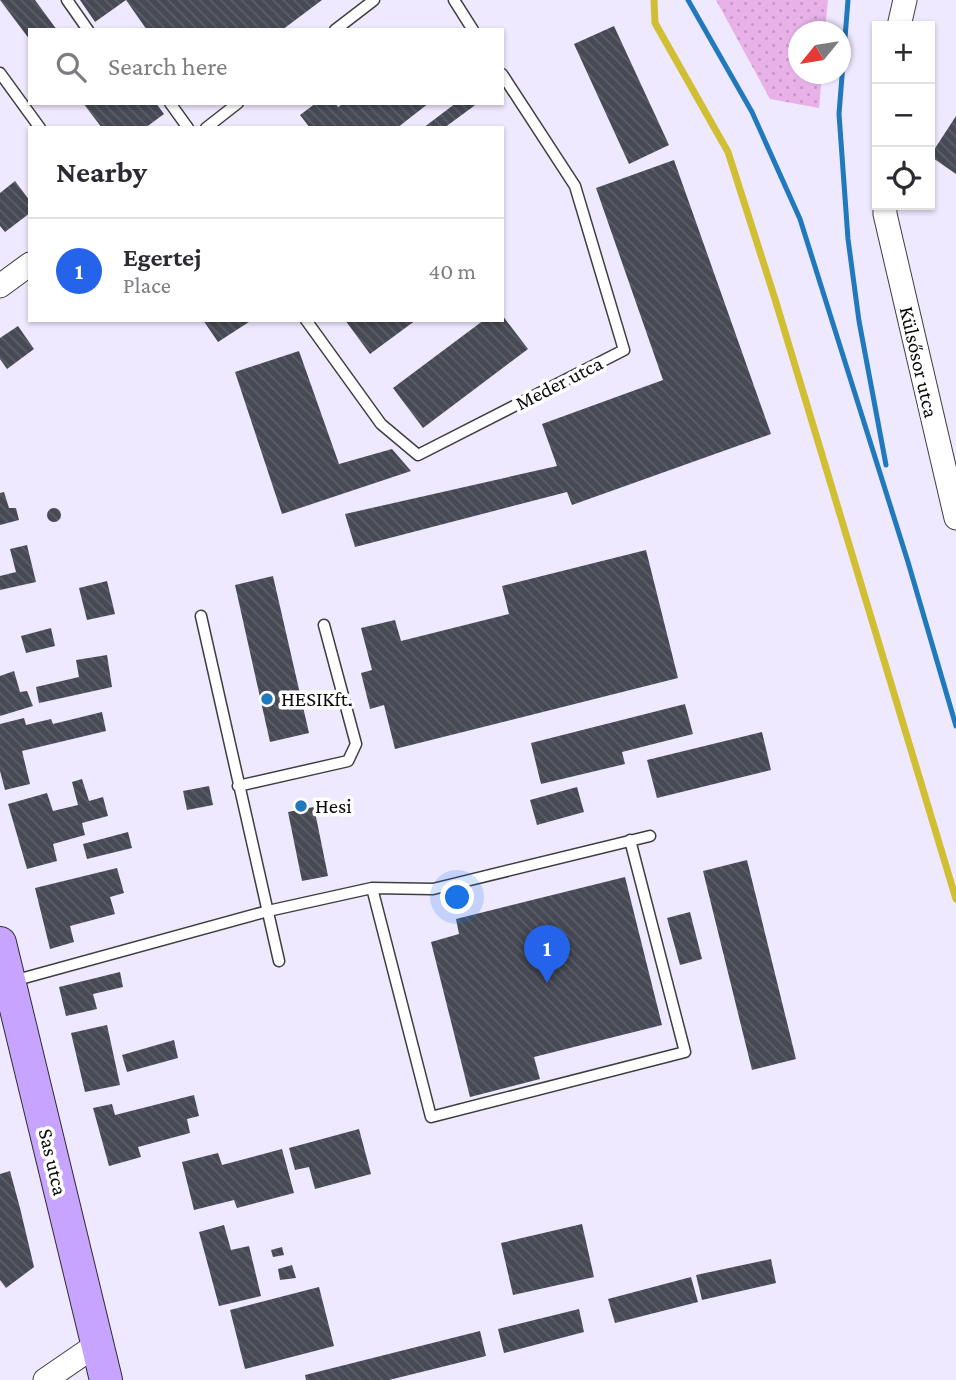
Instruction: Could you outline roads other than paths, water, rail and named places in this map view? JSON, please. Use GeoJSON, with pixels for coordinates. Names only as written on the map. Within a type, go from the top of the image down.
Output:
{"type":"FeatureCollection","features":[{"type":"Feature","properties":{"kind":"main road","name":"Sas utca"},"geometry":{"type":"LineString","coordinates":[[0,943],[106,1380]]}},
{"type":"Feature","properties":{"kind":"street"},"geometry":{"type":"LineString","coordinates":[[900,21],[905,0]]}},
{"type":"Feature","properties":{"kind":"street","name":"Külsősor utca"},"geometry":{"type":"LineString","coordinates":[[885,210],[950,464],[956,518]]}},
{"type":"Feature","properties":{"kind":"street"},"geometry":{"type":"LineString","coordinates":[[0,286],[28,265]]}},
{"type":"Feature","properties":{"kind":"street"},"geometry":{"type":"LineString","coordinates":[[45,1380],[96,1345]]}},
{"type":"Feature","properties":{"kind":"lane"},"geometry":{"type":"LineString","coordinates":[[67,0],[87,28]]}},
{"type":"Feature","properties":{"kind":"lane"},"geometry":{"type":"LineString","coordinates":[[338,28],[374,0]]}},
{"type":"Feature","properties":{"kind":"lane"},"geometry":{"type":"LineString","coordinates":[[454,0],[472,28]]}},
{"type":"Feature","properties":{"kind":"lane"},"geometry":{"type":"LineString","coordinates":[[0,73],[39,126]]}},
{"type":"Feature","properties":{"kind":"lane","name":"Meder utca"},"geometry":{"type":"LineString","coordinates":[[307,322],[381,424],[418,455],[624,350],[575,186],[504,77]]}},
{"type":"Feature","properties":{"kind":"lane"},"geometry":{"type":"LineString","coordinates":[[171,105],[187,126]]}},
{"type":"Feature","properties":{"kind":"lane"},"geometry":{"type":"LineString","coordinates":[[209,126],[235,105]]}},
{"type":"Feature","properties":{"kind":"lane"},"geometry":{"type":"LineString","coordinates":[[201,616],[279,961]]}},
{"type":"Feature","properties":{"kind":"lane"},"geometry":{"type":"LineString","coordinates":[[238,786],[348,761],[356,744],[324,625]]}},
{"type":"Feature","properties":{"kind":"lane"},"geometry":{"type":"LineString","coordinates":[[10,982],[268,911],[372,888],[433,889],[650,836]]}},
{"type":"Feature","properties":{"kind":"lane"},"geometry":{"type":"LineString","coordinates":[[372,888],[431,1116],[685,1052],[630,840]]}},
{"type":"Feature","properties":{"kind":"waterway"},"geometry":{"type":"LineString","coordinates":[[654,0],[655,23],[728,152],[956,899]]}},
{"type":"Feature","properties":{"kind":"railway"},"geometry":{"type":"LineString","coordinates":[[688,0],[752,112],[800,219],[908,562],[956,726]]}},
{"type":"Feature","properties":{"kind":"railway"},"geometry":{"type":"LineString","coordinates":[[848,0],[839,114],[848,239],[859,321],[886,465]]}},
{"type":"Feature","properties":{"kind":"place","name":"HESIKft."},"geometry":{"type":"Point","coordinates":[267,699]}},
{"type":"Feature","properties":{"kind":"place","name":"Hesi"},"geometry":{"type":"Point","coordinates":[301,806]}},
{"type":"Feature","properties":{"kind":"place","name":"Egertej"},"geometry":{"type":"Point","coordinates":[547,983]}}]}
